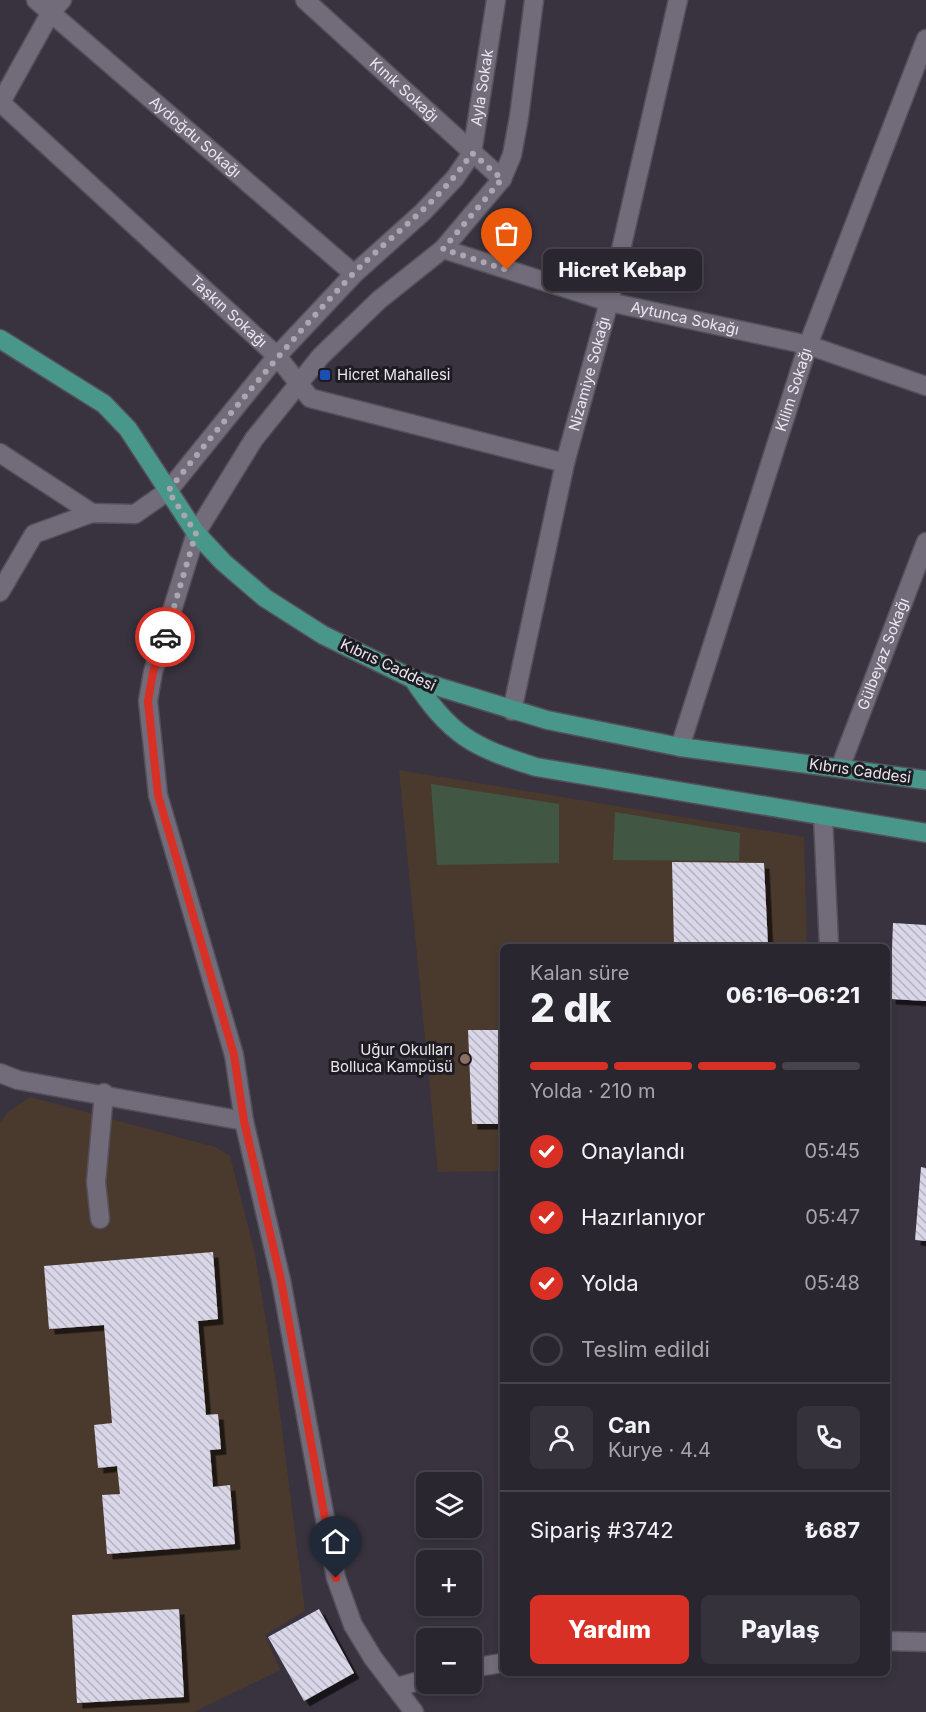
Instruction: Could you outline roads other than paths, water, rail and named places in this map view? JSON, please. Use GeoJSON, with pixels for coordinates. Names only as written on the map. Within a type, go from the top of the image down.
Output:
{"type":"FeatureCollection","features":[{"type":"Feature","properties":{"kind":"main road","name":"Kıbrıs Caddesi"},"geometry":{"type":"LineString","coordinates":[[0,339],[104,404],[128,429],[196,533],[223,562],[264,598],[323,635],[413,679],[512,711],[680,747],[926,780]]}},
{"type":"Feature","properties":{"kind":"main road"},"geometry":{"type":"LineString","coordinates":[[413,679],[434,711],[461,736],[498,755],[536,767],[926,833]]}},
{"type":"Feature","properties":{"kind":"street","name":"Aydoğdu Sokağı"},"geometry":{"type":"LineString","coordinates":[[36,0],[56,6],[354,274]]}},
{"type":"Feature","properties":{"kind":"street","name":"Kınık Sokağı"},"geometry":{"type":"LineString","coordinates":[[305,0],[502,179]]}},
{"type":"Feature","properties":{"kind":"street","name":"Ayla Sokak"},"geometry":{"type":"LineString","coordinates":[[92,513],[135,514],[168,491],[277,356],[354,274],[423,212],[455,178],[472,153],[496,0]]}},
{"type":"Feature","properties":{"kind":"street"},"geometry":{"type":"LineString","coordinates":[[414,1712],[373,1658],[353,1625],[336,1578],[281,1280],[244,1121],[234,1055],[158,795],[148,701],[153,672],[196,533],[254,439],[321,356],[379,300],[443,249],[502,179],[512,155],[519,117],[534,0]]}},
{"type":"Feature","properties":{"kind":"street","name":"Nizamiye Sokağı"},"geometry":{"type":"LineString","coordinates":[[512,711],[565,463],[609,302],[678,0]]}},
{"type":"Feature","properties":{"kind":"street"},"geometry":{"type":"LineString","coordinates":[[0,103],[56,6]]}},
{"type":"Feature","properties":{"kind":"street","name":"Kilim Sokağı"},"geometry":{"type":"LineString","coordinates":[[680,747],[808,345],[926,39]]}},
{"type":"Feature","properties":{"kind":"street","name":"Taşkın Sokağı"},"geometry":{"type":"LineString","coordinates":[[0,103],[277,356],[310,398],[565,463]]}},
{"type":"Feature","properties":{"kind":"street","name":"Aytunca Sokağı"},"geometry":{"type":"LineString","coordinates":[[443,249],[609,302],[808,345],[926,386]]}},
{"type":"Feature","properties":{"kind":"street"},"geometry":{"type":"LineString","coordinates":[[0,453],[92,513]]}},
{"type":"Feature","properties":{"kind":"street"},"geometry":{"type":"LineString","coordinates":[[0,592],[34,534],[92,513]]}},
{"type":"Feature","properties":{"kind":"street","name":"Gülbeyaz Sokağı"},"geometry":{"type":"LineString","coordinates":[[840,768],[926,543]]}},
{"type":"Feature","properties":{"kind":"street"},"geometry":{"type":"LineString","coordinates":[[823,816],[828,944]]}},
{"type":"Feature","properties":{"kind":"street"},"geometry":{"type":"LineString","coordinates":[[0,1073],[18,1080],[104,1093],[244,1121]]}},
{"type":"Feature","properties":{"kind":"street"},"geometry":{"type":"LineString","coordinates":[[100,1219],[96,1182],[104,1093]]}},
{"type":"Feature","properties":{"kind":"street"},"geometry":{"type":"LineString","coordinates":[[890,1641],[926,1642]]}},
{"type":"Feature","properties":{"kind":"street"},"geometry":{"type":"LineString","coordinates":[[482,1667],[500,1664]]}},
{"type":"Feature","properties":{"kind":"street"},"geometry":{"type":"LineString","coordinates":[[397,1687],[416,1682]]}},
{"type":"Feature","properties":{"kind":"place","name":"Hicret Kebap"},"geometry":{"type":"Point","coordinates":[507,270]}},
{"type":"Feature","properties":{"kind":"place","name":"Hicret Mahallesi"},"geometry":{"type":"Point","coordinates":[325,375]}},
{"type":"Feature","properties":{"kind":"place","name":"Uğur Okulları Bolluca Kampüsü"},"geometry":{"type":"Point","coordinates":[465,1059]}}]}
